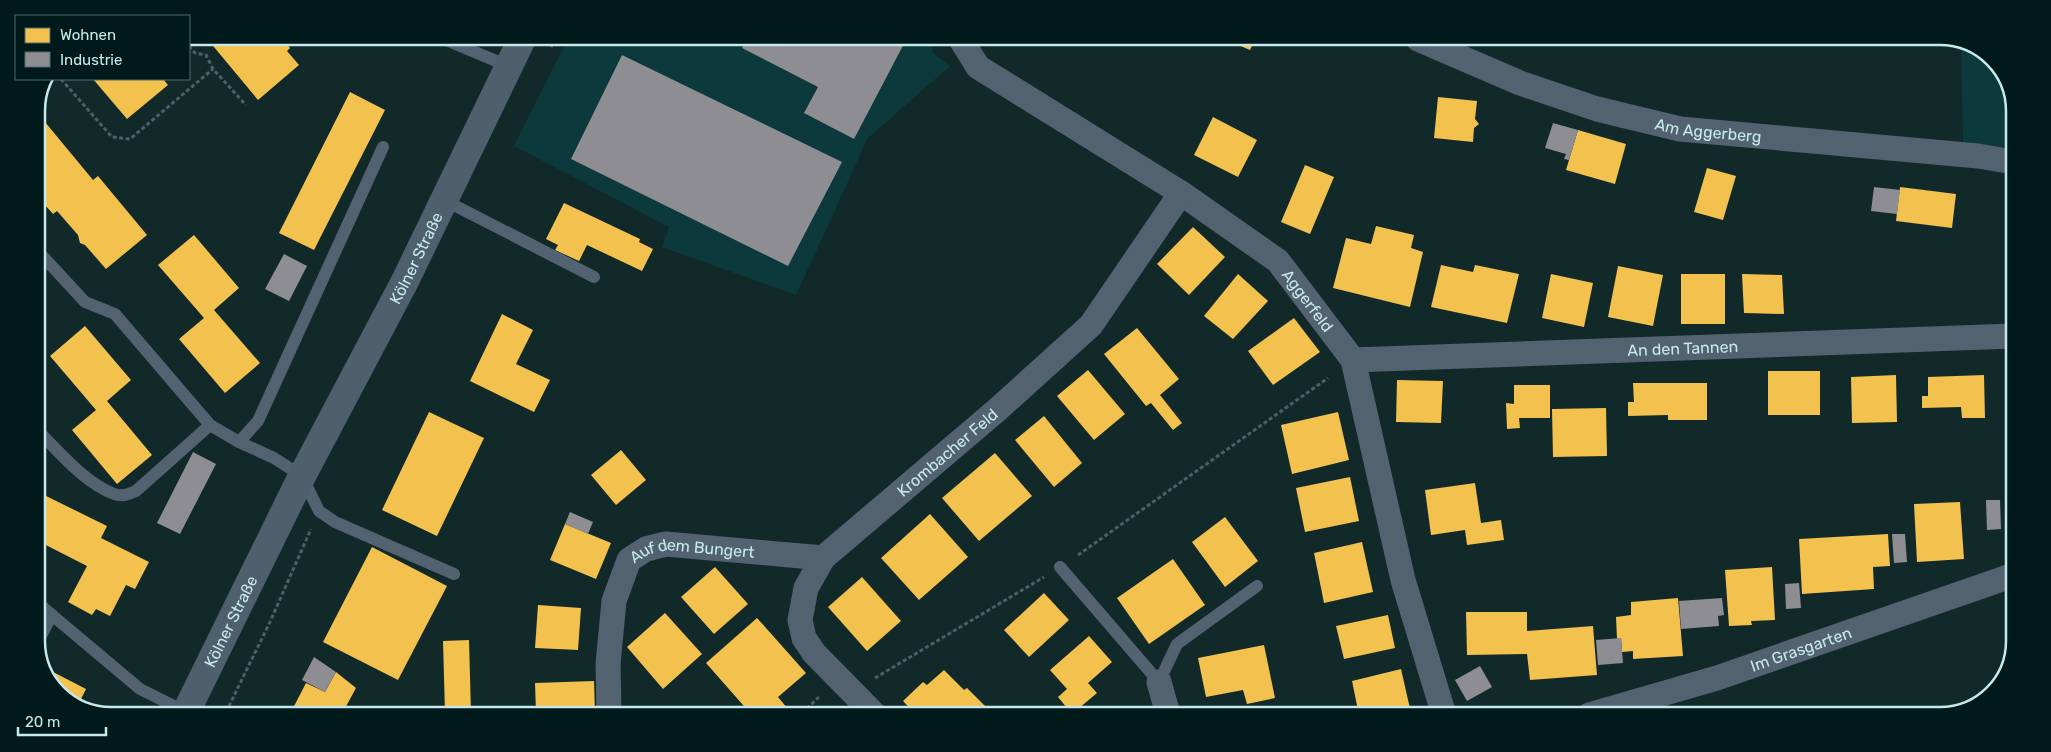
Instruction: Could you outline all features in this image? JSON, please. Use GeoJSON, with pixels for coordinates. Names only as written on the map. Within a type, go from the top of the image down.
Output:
{"type":"FeatureCollection","features":[{"type":"Feature","properties":{"kind":"main road","name":"Kölner Straße"},"geometry":{"type":"LineString","coordinates":[[188,707],[302,476],[405,281],[519,45]]}},
{"type":"Feature","properties":{"kind":"street","name":"Aggerfeld"},"geometry":{"type":"LineString","coordinates":[[964,45],[978,67],[1181,193],[1278,262],[1353,360],[1403,580],[1442,707]]}},
{"type":"Feature","properties":{"kind":"street","name":"Am Aggerberg"},"geometry":{"type":"LineString","coordinates":[[1432,45],[1520,83],[1597,109],[1680,129],[1978,156],[2006,161]]}},
{"type":"Feature","properties":{"kind":"street","name":"Krombacher Feld"},"geometry":{"type":"LineString","coordinates":[[867,707],[814,653],[804,638],[800,620],[806,588],[823,558],[997,410],[1091,325],[1181,193]]}},
{"type":"Feature","properties":{"kind":"street","name":"An den Tannen"},"geometry":{"type":"LineString","coordinates":[[1353,360],[2006,336]]}},
{"type":"Feature","properties":{"kind":"street","name":"Auf dem Bungert"},"geometry":{"type":"LineString","coordinates":[[609,707],[608,664],[614,601],[629,560],[646,549],[666,544],[823,558]]}},
{"type":"Feature","properties":{"kind":"street","name":"Im Grasgarten"},"geometry":{"type":"LineString","coordinates":[[1617,707],[1717,678],[2006,578]]}},
{"type":"Feature","properties":{"kind":"street"},"geometry":{"type":"LineString","coordinates":[[1159,682],[1166,707]]}},
{"type":"Feature","properties":{"kind":"lane"},"geometry":{"type":"LineString","coordinates":[[458,45],[508,66]]}},
{"type":"Feature","properties":{"kind":"lane"},"geometry":{"type":"LineString","coordinates":[[239,442],[258,421],[383,147]]}},
{"type":"Feature","properties":{"kind":"lane"},"geometry":{"type":"LineString","coordinates":[[444,200],[594,277]]}},
{"type":"Feature","properties":{"kind":"lane"},"geometry":{"type":"LineString","coordinates":[[45,259],[84,302],[115,314],[210,424],[239,442],[274,458],[302,476],[319,511],[335,522],[454,574]]}},
{"type":"Feature","properties":{"kind":"lane"},"geometry":{"type":"LineString","coordinates":[[45,438],[89,480],[115,495],[126,495],[136,491],[210,424]]}},
{"type":"Feature","properties":{"kind":"lane"},"geometry":{"type":"LineString","coordinates":[[1060,567],[1159,682],[1176,644],[1257,586]]}},
{"type":"Feature","properties":{"kind":"lane"},"geometry":{"type":"LineString","coordinates":[[45,609],[140,689],[176,707]]}},
{"type":"Feature","properties":{"kind":"lane"},"geometry":{"type":"LineString","coordinates":[[45,629],[52,615]]}},
{"type":"Feature","properties":{"kind":"path"},"geometry":{"type":"LineString","coordinates":[[190,47],[195,53],[206,55],[213,69],[246,105]]}},
{"type":"Feature","properties":{"kind":"path"},"geometry":{"type":"LineString","coordinates":[[62,80],[112,137],[130,139],[213,69]]}},
{"type":"Feature","properties":{"kind":"path"},"geometry":{"type":"LineString","coordinates":[[853,692],[1060,567],[1353,360]]}},
{"type":"Feature","properties":{"kind":"path"},"geometry":{"type":"LineString","coordinates":[[228,707],[270,622],[319,511]]}},
{"type":"Feature","properties":{"kind":"shaded area"},"geometry":{"type":"Polygon","coordinates":[[[565,45],[934,45],[932,52],[950,66],[868,138],[796,295],[662,247],[669,227],[514,146],[565,45]]]}},
{"type":"Feature","properties":{"kind":"shaded area"},"geometry":{"type":"Polygon","coordinates":[[[1961,49],[1977,56],[1987,64],[1997,78],[2005,98],[2006,107],[2006,147],[1963,144],[1961,49]]]}},
{"type":"Feature","properties":{"kind":"building: Wohnen"},"geometry":{"type":"Polygon","coordinates":[[[212,45],[288,45],[290,48],[287,51],[299,65],[258,100],[212,45]]]}},
{"type":"Feature","properties":{"kind":"building: Wohnen"},"geometry":{"type":"Polygon","coordinates":[[[1238,45],[1252,45],[1250,50],[1238,45]]]}},
{"type":"Feature","properties":{"kind":"building: Wohnen"},"geometry":{"type":"Polygon","coordinates":[[[94,80],[164,80],[168,85],[127,119],[94,80]]]}},
{"type":"Feature","properties":{"kind":"building: Wohnen"},"geometry":{"type":"Polygon","coordinates":[[[350,92],[385,110],[314,250],[279,233],[350,92]]]}},
{"type":"Feature","properties":{"kind":"building: Wohnen"},"geometry":{"type":"Polygon","coordinates":[[[1438,97],[1477,101],[1475,119],[1479,124],[1474,128],[1473,142],[1434,138],[1438,97]]]}},
{"type":"Feature","properties":{"kind":"building: Wohnen"},"geometry":{"type":"Polygon","coordinates":[[[1213,117],[1257,140],[1238,177],[1194,155],[1213,117]]]}},
{"type":"Feature","properties":{"kind":"building: Wohnen"},"geometry":{"type":"Polygon","coordinates":[[[45,122],[93,180],[98,176],[147,235],[106,269],[85,245],[80,243],[78,235],[57,211],[53,214],[45,205],[45,122]]]}},
{"type":"Feature","properties":{"kind":"building: Wohnen"},"geometry":{"type":"Polygon","coordinates":[[[1578,130],[1626,144],[1615,184],[1566,170],[1578,130]]]}},
{"type":"Feature","properties":{"kind":"building: Wohnen"},"geometry":{"type":"Polygon","coordinates":[[[1305,165],[1334,177],[1310,234],[1281,222],[1305,165]]]}},
{"type":"Feature","properties":{"kind":"building: Wohnen"},"geometry":{"type":"Polygon","coordinates":[[[1707,168],[1736,176],[1723,220],[1694,212],[1707,168]]]}},
{"type":"Feature","properties":{"kind":"building: Wohnen"},"geometry":{"type":"Polygon","coordinates":[[[1900,187],[1956,194],[1952,228],[1896,221],[1900,187]]]}},
{"type":"Feature","properties":{"kind":"building: Wohnen"},"geometry":{"type":"Polygon","coordinates":[[[564,203],[640,239],[639,242],[653,249],[642,271],[587,245],[579,261],[555,250],[558,245],[546,239],[564,203]]]}},
{"type":"Feature","properties":{"kind":"building: Wohnen"},"geometry":{"type":"Polygon","coordinates":[[[1376,226],[1414,235],[1411,248],[1423,252],[1410,307],[1333,288],[1346,238],[1371,244],[1376,226]]]}},
{"type":"Feature","properties":{"kind":"building: Wohnen"},"geometry":{"type":"Polygon","coordinates":[[[1193,227],[1225,257],[1189,295],[1157,264],[1193,227]]]}},
{"type":"Feature","properties":{"kind":"building: Wohnen"},"geometry":{"type":"Polygon","coordinates":[[[194,235],[239,288],[214,310],[260,363],[225,393],[179,339],[204,318],[158,265],[194,235]]]}},
{"type":"Feature","properties":{"kind":"building: Wohnen"},"geometry":{"type":"Polygon","coordinates":[[[1441,265],[1473,272],[1475,265],[1519,274],[1507,323],[1431,307],[1441,265]]]}},
{"type":"Feature","properties":{"kind":"building: Wohnen"},"geometry":{"type":"Polygon","coordinates":[[[1618,266],[1663,275],[1653,326],[1608,317],[1618,266]]]}},
{"type":"Feature","properties":{"kind":"building: Wohnen"},"geometry":{"type":"Polygon","coordinates":[[[1238,274],[1268,301],[1233,339],[1204,316],[1238,274]]]}},
{"type":"Feature","properties":{"kind":"building: Wohnen"},"geometry":{"type":"Polygon","coordinates":[[[1551,274],[1593,283],[1584,327],[1542,318],[1551,274]]]}},
{"type":"Feature","properties":{"kind":"building: Wohnen"},"geometry":{"type":"Polygon","coordinates":[[[1681,274],[1725,274],[1725,324],[1681,324],[1681,274]]]}},
{"type":"Feature","properties":{"kind":"building: Wohnen"},"geometry":{"type":"Polygon","coordinates":[[[1742,274],[1782,275],[1784,314],[1744,313],[1742,274]]]}},
{"type":"Feature","properties":{"kind":"building: Wohnen"},"geometry":{"type":"Polygon","coordinates":[[[502,314],[533,330],[516,364],[550,380],[534,412],[470,381],[502,314]]]}},
{"type":"Feature","properties":{"kind":"building: Wohnen"},"geometry":{"type":"Polygon","coordinates":[[[1294,318],[1320,352],[1273,385],[1248,351],[1294,318]]]}},
{"type":"Feature","properties":{"kind":"building: Wohnen"},"geometry":{"type":"Polygon","coordinates":[[[85,326],[131,380],[107,401],[152,455],[117,484],[72,430],[96,410],[50,356],[85,326]]]}},
{"type":"Feature","properties":{"kind":"building: Wohnen"},"geometry":{"type":"Polygon","coordinates":[[[1137,328],[1179,379],[1160,395],[1182,423],[1173,430],[1151,403],[1146,406],[1104,354],[1137,328]]]}},
{"type":"Feature","properties":{"kind":"building: Wohnen"},"geometry":{"type":"Polygon","coordinates":[[[1088,370],[1125,414],[1094,440],[1057,396],[1088,370]]]}},
{"type":"Feature","properties":{"kind":"building: Wohnen"},"geometry":{"type":"Polygon","coordinates":[[[1768,371],[1820,371],[1820,415],[1768,415],[1768,371]]]}},
{"type":"Feature","properties":{"kind":"building: Wohnen"},"geometry":{"type":"Polygon","coordinates":[[[1896,375],[1897,422],[1852,423],[1851,377],[1896,375]]]}},
{"type":"Feature","properties":{"kind":"building: Wohnen"},"geometry":{"type":"Polygon","coordinates":[[[1984,375],[1985,418],[1962,418],[1961,407],[1922,408],[1922,396],[1928,396],[1928,377],[1984,375]]]}},
{"type":"Feature","properties":{"kind":"building: Wohnen"},"geometry":{"type":"Polygon","coordinates":[[[1397,380],[1443,381],[1441,423],[1396,422],[1397,380]]]}},
{"type":"Feature","properties":{"kind":"building: Wohnen"},"geometry":{"type":"Polygon","coordinates":[[[1633,383],[1707,383],[1707,420],[1668,420],[1668,415],[1628,416],[1628,402],[1634,402],[1633,383]]]}},
{"type":"Feature","properties":{"kind":"building: Wohnen"},"geometry":{"type":"Polygon","coordinates":[[[1514,385],[1550,385],[1550,418],[1519,418],[1520,428],[1507,429],[1506,403],[1514,404],[1514,385]]]}},
{"type":"Feature","properties":{"kind":"building: Wohnen"},"geometry":{"type":"Polygon","coordinates":[[[1606,408],[1607,456],[1553,457],[1552,409],[1606,408]]]}},
{"type":"Feature","properties":{"kind":"building: Wohnen"},"geometry":{"type":"Polygon","coordinates":[[[429,412],[484,438],[437,536],[382,510],[429,412]]]}},
{"type":"Feature","properties":{"kind":"building: Wohnen"},"geometry":{"type":"Polygon","coordinates":[[[1338,412],[1349,460],[1292,474],[1281,425],[1338,412]]]}},
{"type":"Feature","properties":{"kind":"building: Wohnen"},"geometry":{"type":"Polygon","coordinates":[[[1044,416],[1082,463],[1054,487],[1015,440],[1044,416]]]}},
{"type":"Feature","properties":{"kind":"building: Wohnen"},"geometry":{"type":"Polygon","coordinates":[[[621,450],[646,480],[616,505],[591,475],[621,450]]]}},
{"type":"Feature","properties":{"kind":"building: Wohnen"},"geometry":{"type":"Polygon","coordinates":[[[995,453],[1032,496],[979,541],[942,498],[995,453]]]}},
{"type":"Feature","properties":{"kind":"building: Wohnen"},"geometry":{"type":"Polygon","coordinates":[[[1350,477],[1359,521],[1305,532],[1296,488],[1350,477]]]}},
{"type":"Feature","properties":{"kind":"building: Wohnen"},"geometry":{"type":"Polygon","coordinates":[[[1475,483],[1481,523],[1501,520],[1504,540],[1467,545],[1465,530],[1431,535],[1425,490],[1475,483]]]}},
{"type":"Feature","properties":{"kind":"building: Wohnen"},"geometry":{"type":"Polygon","coordinates":[[[45,495],[107,526],[101,538],[149,562],[135,589],[126,585],[110,616],[96,609],[92,615],[68,602],[87,566],[45,545],[45,495]]]}},
{"type":"Feature","properties":{"kind":"building: Wohnen"},"geometry":{"type":"Polygon","coordinates":[[[1960,502],[1964,559],[1917,562],[1914,504],[1960,502]]]}},
{"type":"Feature","properties":{"kind":"building: Wohnen"},"geometry":{"type":"Polygon","coordinates":[[[930,514],[968,557],[919,600],[881,558],[930,514]]]}},
{"type":"Feature","properties":{"kind":"building: Wohnen"},"geometry":{"type":"Polygon","coordinates":[[[1225,517],[1258,561],[1225,587],[1192,542],[1225,517]]]}},
{"type":"Feature","properties":{"kind":"building: Wohnen"},"geometry":{"type":"Polygon","coordinates":[[[565,524],[611,543],[596,579],[550,560],[565,524]]]}},
{"type":"Feature","properties":{"kind":"building: Wohnen"},"geometry":{"type":"Polygon","coordinates":[[[1888,534],[1890,566],[1873,567],[1874,589],[1802,594],[1799,539],[1888,534]]]}},
{"type":"Feature","properties":{"kind":"building: Wohnen"},"geometry":{"type":"Polygon","coordinates":[[[1362,542],[1373,592],[1324,603],[1314,553],[1362,542]]]}},
{"type":"Feature","properties":{"kind":"building: Wohnen"},"geometry":{"type":"Polygon","coordinates":[[[372,547],[447,586],[398,680],[323,642],[372,547]]]}},
{"type":"Feature","properties":{"kind":"building: Wohnen"},"geometry":{"type":"Polygon","coordinates":[[[1173,559],[1205,605],[1149,644],[1117,598],[1173,559]]]}},
{"type":"Feature","properties":{"kind":"building: Wohnen"},"geometry":{"type":"Polygon","coordinates":[[[715,567],[748,604],[714,634],[681,597],[715,567]]]}},
{"type":"Feature","properties":{"kind":"building: Wohnen"},"geometry":{"type":"Polygon","coordinates":[[[1772,567],[1775,620],[1751,621],[1752,625],[1729,626],[1725,570],[1772,567]]]}},
{"type":"Feature","properties":{"kind":"building: Wohnen"},"geometry":{"type":"Polygon","coordinates":[[[862,577],[901,621],[867,651],[828,607],[862,577]]]}},
{"type":"Feature","properties":{"kind":"building: Wohnen"},"geometry":{"type":"Polygon","coordinates":[[[1044,593],[1069,620],[1029,657],[1004,630],[1044,593]]]}},
{"type":"Feature","properties":{"kind":"building: Wohnen"},"geometry":{"type":"Polygon","coordinates":[[[1678,598],[1683,656],[1633,659],[1633,651],[1622,652],[1621,638],[1617,639],[1616,617],[1631,615],[1631,602],[1678,598]]]}},
{"type":"Feature","properties":{"kind":"building: Wohnen"},"geometry":{"type":"Polygon","coordinates":[[[538,605],[581,608],[578,650],[535,648],[538,605]]]}},
{"type":"Feature","properties":{"kind":"building: Wohnen"},"geometry":{"type":"Polygon","coordinates":[[[1466,612],[1527,612],[1527,631],[1593,626],[1597,675],[1530,680],[1527,654],[1467,655],[1466,612]]]}},
{"type":"Feature","properties":{"kind":"building: Wohnen"},"geometry":{"type":"Polygon","coordinates":[[[665,613],[702,654],[663,689],[627,647],[665,613]]]}},
{"type":"Feature","properties":{"kind":"building: Wohnen"},"geometry":{"type":"Polygon","coordinates":[[[1388,615],[1395,648],[1344,659],[1336,626],[1388,615]]]}},
{"type":"Feature","properties":{"kind":"building: Wohnen"},"geometry":{"type":"Polygon","coordinates":[[[757,618],[806,673],[778,697],[786,707],[745,707],[706,663],[757,618]]]}},
{"type":"Feature","properties":{"kind":"building: Wohnen"},"geometry":{"type":"Polygon","coordinates":[[[1089,636],[1112,662],[1088,683],[1097,693],[1080,707],[1066,707],[1058,697],[1067,689],[1050,670],[1089,636]]]}},
{"type":"Feature","properties":{"kind":"building: Wohnen"},"geometry":{"type":"Polygon","coordinates":[[[469,640],[471,707],[445,707],[443,641],[469,640]]]}},
{"type":"Feature","properties":{"kind":"building: Wohnen"},"geometry":{"type":"Polygon","coordinates":[[[1264,645],[1275,698],[1247,704],[1243,690],[1206,697],[1198,658],[1264,645]]]}},
{"type":"Feature","properties":{"kind":"building: Wohnen"},"geometry":{"type":"Polygon","coordinates":[[[1401,669],[1410,707],[1357,707],[1352,681],[1401,669]]]}},
{"type":"Feature","properties":{"kind":"building: Wohnen"},"geometry":{"type":"Polygon","coordinates":[[[944,670],[964,690],[967,688],[986,707],[909,707],[903,701],[923,682],[927,685],[944,670]]]}},
{"type":"Feature","properties":{"kind":"building: Wohnen"},"geometry":{"type":"Polygon","coordinates":[[[336,672],[356,688],[346,707],[294,707],[306,683],[325,692],[336,672]]]}},
{"type":"Feature","properties":{"kind":"building: Wohnen"},"geometry":{"type":"Polygon","coordinates":[[[55,673],[86,689],[81,699],[68,691],[55,673]]]}},
{"type":"Feature","properties":{"kind":"building: Wohnen"},"geometry":{"type":"Polygon","coordinates":[[[594,681],[595,707],[536,707],[535,683],[594,681]]]}},
{"type":"Feature","properties":{"kind":"building: Industrie"},"geometry":{"type":"Polygon","coordinates":[[[744,45],[903,45],[854,139],[804,113],[818,87],[742,48],[744,45]]]}},
{"type":"Feature","properties":{"kind":"building: Industrie"},"geometry":{"type":"Polygon","coordinates":[[[622,55],[842,162],[788,266],[571,159],[622,55]]]}},
{"type":"Feature","properties":{"kind":"building: Industrie"},"geometry":{"type":"Polygon","coordinates":[[[1553,123],[1578,130],[1569,160],[1564,159],[1566,154],[1545,148],[1553,123]]]}},
{"type":"Feature","properties":{"kind":"building: Industrie"},"geometry":{"type":"Polygon","coordinates":[[[1874,187],[1900,190],[1897,214],[1871,211],[1874,187]]]}},
{"type":"Feature","properties":{"kind":"building: Industrie"},"geometry":{"type":"Polygon","coordinates":[[[284,254],[307,266],[289,301],[265,289],[284,254]]]}},
{"type":"Feature","properties":{"kind":"building: Industrie"},"geometry":{"type":"Polygon","coordinates":[[[193,452],[216,464],[180,534],[157,523],[193,452]]]}},
{"type":"Feature","properties":{"kind":"building: Industrie"},"geometry":{"type":"Polygon","coordinates":[[[1986,500],[2000,500],[2001,529],[1987,530],[1986,500]]]}},
{"type":"Feature","properties":{"kind":"building: Industrie"},"geometry":{"type":"Polygon","coordinates":[[[570,512],[593,522],[588,534],[565,524],[570,512]]]}},
{"type":"Feature","properties":{"kind":"building: Industrie"},"geometry":{"type":"Polygon","coordinates":[[[1892,534],[1905,534],[1907,562],[1894,563],[1892,534]]]}},
{"type":"Feature","properties":{"kind":"building: Industrie"},"geometry":{"type":"Polygon","coordinates":[[[1799,583],[1801,608],[1786,609],[1785,584],[1799,583]]]}},
{"type":"Feature","properties":{"kind":"building: Industrie"},"geometry":{"type":"Polygon","coordinates":[[[1722,598],[1724,615],[1718,616],[1719,626],[1681,629],[1679,601],[1722,598]]]}},
{"type":"Feature","properties":{"kind":"building: Industrie"},"geometry":{"type":"Polygon","coordinates":[[[1621,638],[1623,663],[1598,665],[1596,640],[1621,638]]]}},
{"type":"Feature","properties":{"kind":"building: Industrie"},"geometry":{"type":"Polygon","coordinates":[[[314,657],[336,672],[325,692],[302,680],[314,657]]]}},
{"type":"Feature","properties":{"kind":"building: Industrie"},"geometry":{"type":"Polygon","coordinates":[[[1480,666],[1492,687],[1467,701],[1455,680],[1480,666]]]}}]}
